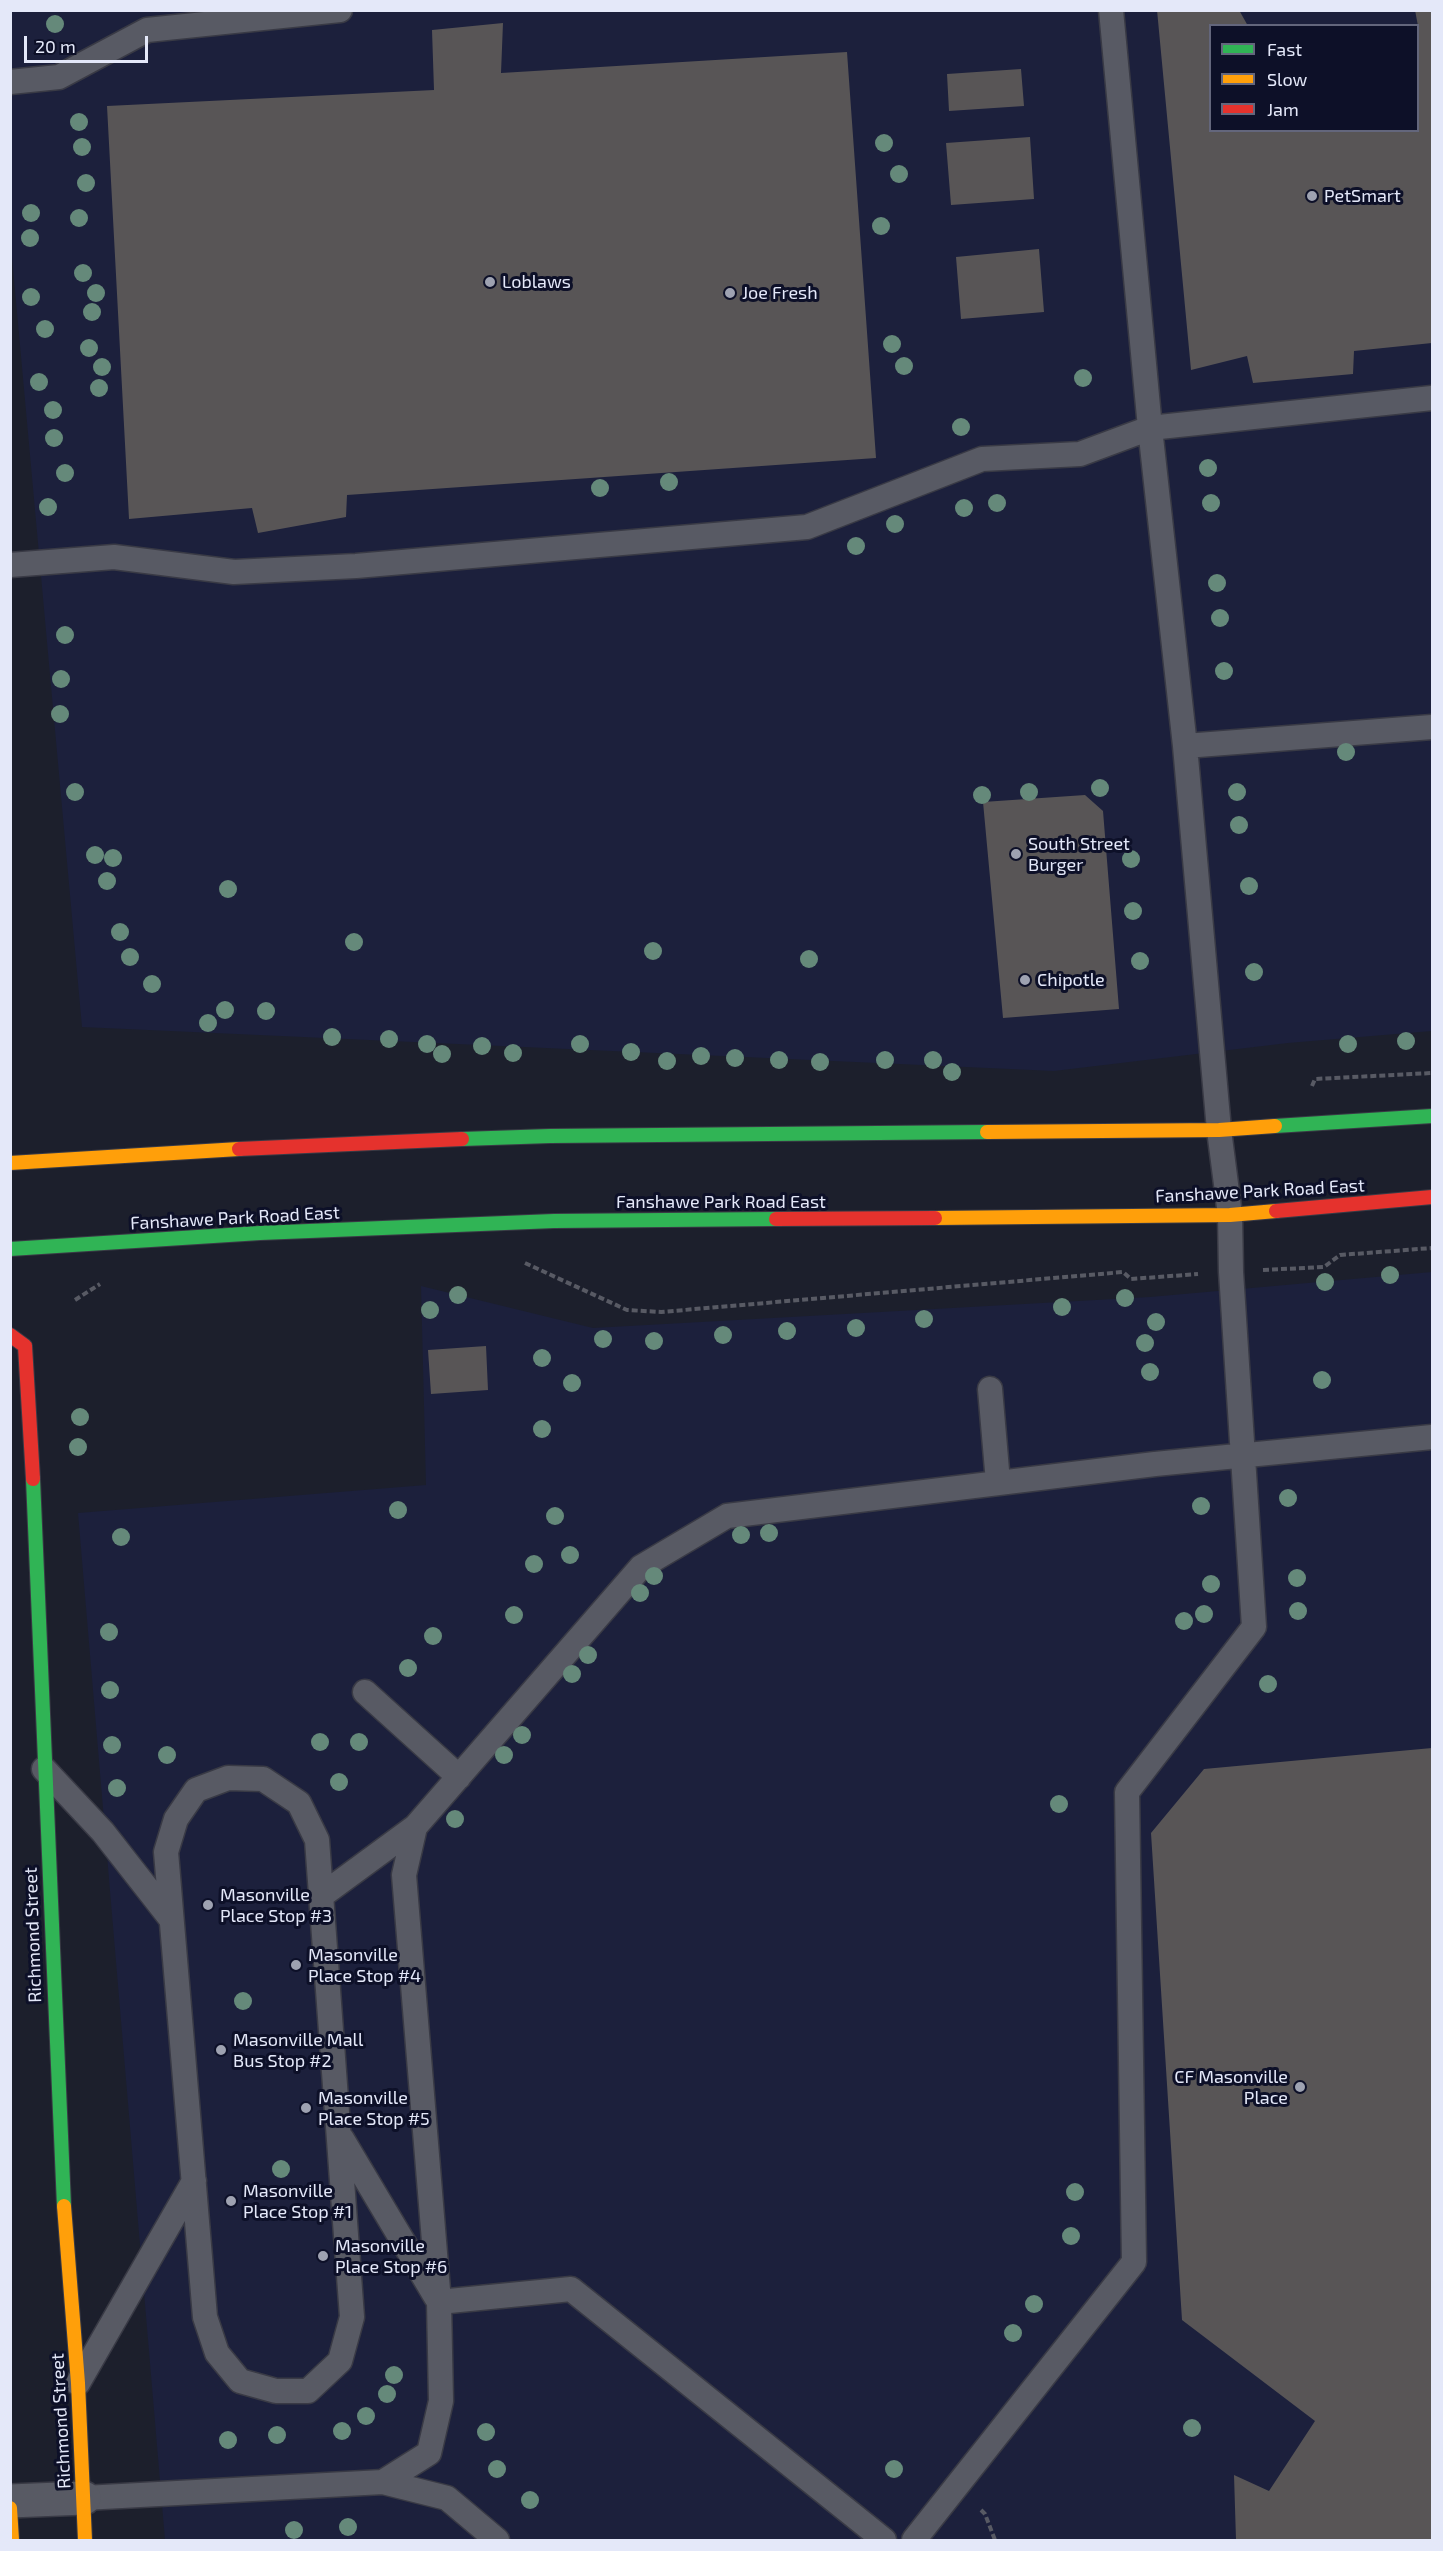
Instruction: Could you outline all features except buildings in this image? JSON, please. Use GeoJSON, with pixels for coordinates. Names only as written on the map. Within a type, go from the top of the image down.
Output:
{"type":"FeatureCollection","features":[{"type":"Feature","properties":{"kind":"main road"},"geometry":{"type":"LineString","coordinates":[[10,1163],[272,1147],[550,1136],[1219,1130],[1432,1116]]}},
{"type":"Feature","properties":{"kind":"main road","name":"Fanshawe Park Road East"},"geometry":{"type":"LineString","coordinates":[[10,1249],[260,1233],[554,1221],[1230,1215],[1432,1197]]}},
{"type":"Feature","properties":{"kind":"main road","name":"Richmond Street"},"geometry":{"type":"LineString","coordinates":[[10,1335],[25,1346],[34,1490],[61,2168],[78,2383],[85,2541]]}},
{"type":"Feature","properties":{"kind":"main road"},"geometry":{"type":"LineString","coordinates":[[10,2508],[12,2541]]}},
{"type":"Feature","properties":{"kind":"street"},"geometry":{"type":"LineString","coordinates":[[10,2501],[84,2498]]}},
{"type":"Feature","properties":{"kind":"lane"},"geometry":{"type":"LineString","coordinates":[[10,82],[59,77],[147,30],[340,10]]}},
{"type":"Feature","properties":{"kind":"lane"},"geometry":{"type":"LineString","coordinates":[[914,2541],[1134,2262],[1127,1792],[1254,1627],[1231,1272],[1230,1215],[1219,1130],[1185,746],[1150,428],[1111,10]]}},
{"type":"Feature","properties":{"kind":"lane"},"geometry":{"type":"LineString","coordinates":[[10,565],[114,557],[245,572],[357,566],[807,527],[982,459],[1080,454],[1150,428],[1432,398]]}},
{"type":"Feature","properties":{"kind":"lane"},"geometry":{"type":"LineString","coordinates":[[1185,746],[1432,727]]}},
{"type":"Feature","properties":{"kind":"lane"},"geometry":{"type":"LineString","coordinates":[[990,1389],[998,1482]]}},
{"type":"Feature","properties":{"kind":"lane"},"geometry":{"type":"LineString","coordinates":[[321,1896],[416,1827],[641,1567],[727,1516],[1244,1454],[1432,1437]]}},
{"type":"Feature","properties":{"kind":"lane"},"geometry":{"type":"LineString","coordinates":[[365,1692],[459,1777]]}},
{"type":"Feature","properties":{"kind":"lane"},"geometry":{"type":"LineString","coordinates":[[44,1769],[104,1832],[171,1919]]}},
{"type":"Feature","properties":{"kind":"lane"},"geometry":{"type":"LineString","coordinates":[[228,1778],[263,1779],[299,1803],[317,1840],[352,2317],[340,2361],[309,2391],[276,2391],[240,2381],[217,2353],[205,2317],[171,1919],[166,1852],[176,1819],[196,1790],[228,1778]]}},
{"type":"Feature","properties":{"kind":"lane"},"geometry":{"type":"LineString","coordinates":[[383,2482],[429,2453],[441,2401],[439,2302],[404,1875],[416,1827]]}},
{"type":"Feature","properties":{"kind":"lane"},"geometry":{"type":"LineString","coordinates":[[339,2134],[439,2302]]}},
{"type":"Feature","properties":{"kind":"lane"},"geometry":{"type":"LineString","coordinates":[[78,2383],[194,2181]]}},
{"type":"Feature","properties":{"kind":"lane"},"geometry":{"type":"LineString","coordinates":[[439,2302],[570,2289],[884,2541]]}},
{"type":"Feature","properties":{"kind":"lane"},"geometry":{"type":"LineString","coordinates":[[84,2498],[383,2482],[447,2498],[497,2541]]}},
{"type":"Feature","properties":{"kind":"path"},"geometry":{"type":"LineString","coordinates":[[1324,1267],[1340,1255],[1432,1248]]}},
{"type":"Feature","properties":{"kind":"path"},"geometry":{"type":"LineString","coordinates":[[523,1262],[627,1310],[661,1312],[1123,1272],[1131,1279]]}},
{"type":"Feature","properties":{"kind":"path"},"geometry":{"type":"LineString","coordinates":[[75,1299],[100,1283],[112,1282]]}},
{"type":"Feature","properties":{"kind":"shaded area"},"geometry":{"type":"Polygon","coordinates":[[[10,11],[1432,11],[1432,1031],[1288,1043],[1054,1071],[82,1027],[11,246],[10,11]]]}},
{"type":"Feature","properties":{"kind":"shaded area"},"geometry":{"type":"Polygon","coordinates":[[[1432,1272],[1432,2540],[165,2540],[78,1513],[426,1485],[421,1286],[593,1328],[1150,1297],[1432,1272]]]}},
{"type":"Feature","properties":{"kind":"traffic: fast"},"geometry":{"type":"LineString","coordinates":[[1275,1126],[1432,1116]]}},
{"type":"Feature","properties":{"kind":"traffic: fast"},"geometry":{"type":"LineString","coordinates":[[462,1139],[550,1136],[987,1132]]}},
{"type":"Feature","properties":{"kind":"traffic: fast"},"geometry":{"type":"LineString","coordinates":[[10,1249],[260,1233],[554,1221],[776,1219]]}},
{"type":"Feature","properties":{"kind":"traffic: fast"},"geometry":{"type":"LineString","coordinates":[[33,1479],[64,2206]]}},
{"type":"Feature","properties":{"kind":"traffic: slow"},"geometry":{"type":"LineString","coordinates":[[987,1132],[1219,1130],[1275,1126]]}},
{"type":"Feature","properties":{"kind":"traffic: slow"},"geometry":{"type":"LineString","coordinates":[[10,1163],[239,1149]]}},
{"type":"Feature","properties":{"kind":"traffic: slow"},"geometry":{"type":"LineString","coordinates":[[935,1218],[1230,1215],[1276,1211]]}},
{"type":"Feature","properties":{"kind":"traffic: slow"},"geometry":{"type":"LineString","coordinates":[[64,2206],[78,2383],[85,2540]]}},
{"type":"Feature","properties":{"kind":"traffic: slow"},"geometry":{"type":"LineString","coordinates":[[10,2508],[12,2540]]}},
{"type":"Feature","properties":{"kind":"traffic: jam"},"geometry":{"type":"LineString","coordinates":[[239,1149],[462,1139]]}},
{"type":"Feature","properties":{"kind":"traffic: jam"},"geometry":{"type":"LineString","coordinates":[[1276,1211],[1432,1197]]}},
{"type":"Feature","properties":{"kind":"traffic: jam"},"geometry":{"type":"LineString","coordinates":[[776,1219],[935,1218]]}},
{"type":"Feature","properties":{"kind":"traffic: jam"},"geometry":{"type":"LineString","coordinates":[[10,1335],[25,1346],[33,1479]]}},
{"type":"Feature","properties":{"kind":"place","name":"PetSmart"},"geometry":{"type":"Point","coordinates":[1312,196]}},
{"type":"Feature","properties":{"kind":"place","name":"Loblaws"},"geometry":{"type":"Point","coordinates":[490,282]}},
{"type":"Feature","properties":{"kind":"place","name":"Joe Fresh"},"geometry":{"type":"Point","coordinates":[730,293]}},
{"type":"Feature","properties":{"kind":"place","name":"South Street Burger"},"geometry":{"type":"Point","coordinates":[1016,854]}},
{"type":"Feature","properties":{"kind":"place","name":"Chipotle"},"geometry":{"type":"Point","coordinates":[1025,980]}},
{"type":"Feature","properties":{"kind":"place","name":"Masonville Place Stop #3"},"geometry":{"type":"Point","coordinates":[208,1905]}},
{"type":"Feature","properties":{"kind":"place","name":"Masonville Place Stop #4"},"geometry":{"type":"Point","coordinates":[296,1965]}},
{"type":"Feature","properties":{"kind":"place","name":"Masonville Mall Bus Stop #2"},"geometry":{"type":"Point","coordinates":[221,2050]}},
{"type":"Feature","properties":{"kind":"place","name":"CF Masonville Place"},"geometry":{"type":"Point","coordinates":[1300,2087]}},
{"type":"Feature","properties":{"kind":"place","name":"Masonville Place Stop #5"},"geometry":{"type":"Point","coordinates":[306,2108]}},
{"type":"Feature","properties":{"kind":"place","name":"Masonville Place Stop #1"},"geometry":{"type":"Point","coordinates":[231,2201]}},
{"type":"Feature","properties":{"kind":"place","name":"Masonville Place Stop #6"},"geometry":{"type":"Point","coordinates":[323,2256]}}]}
